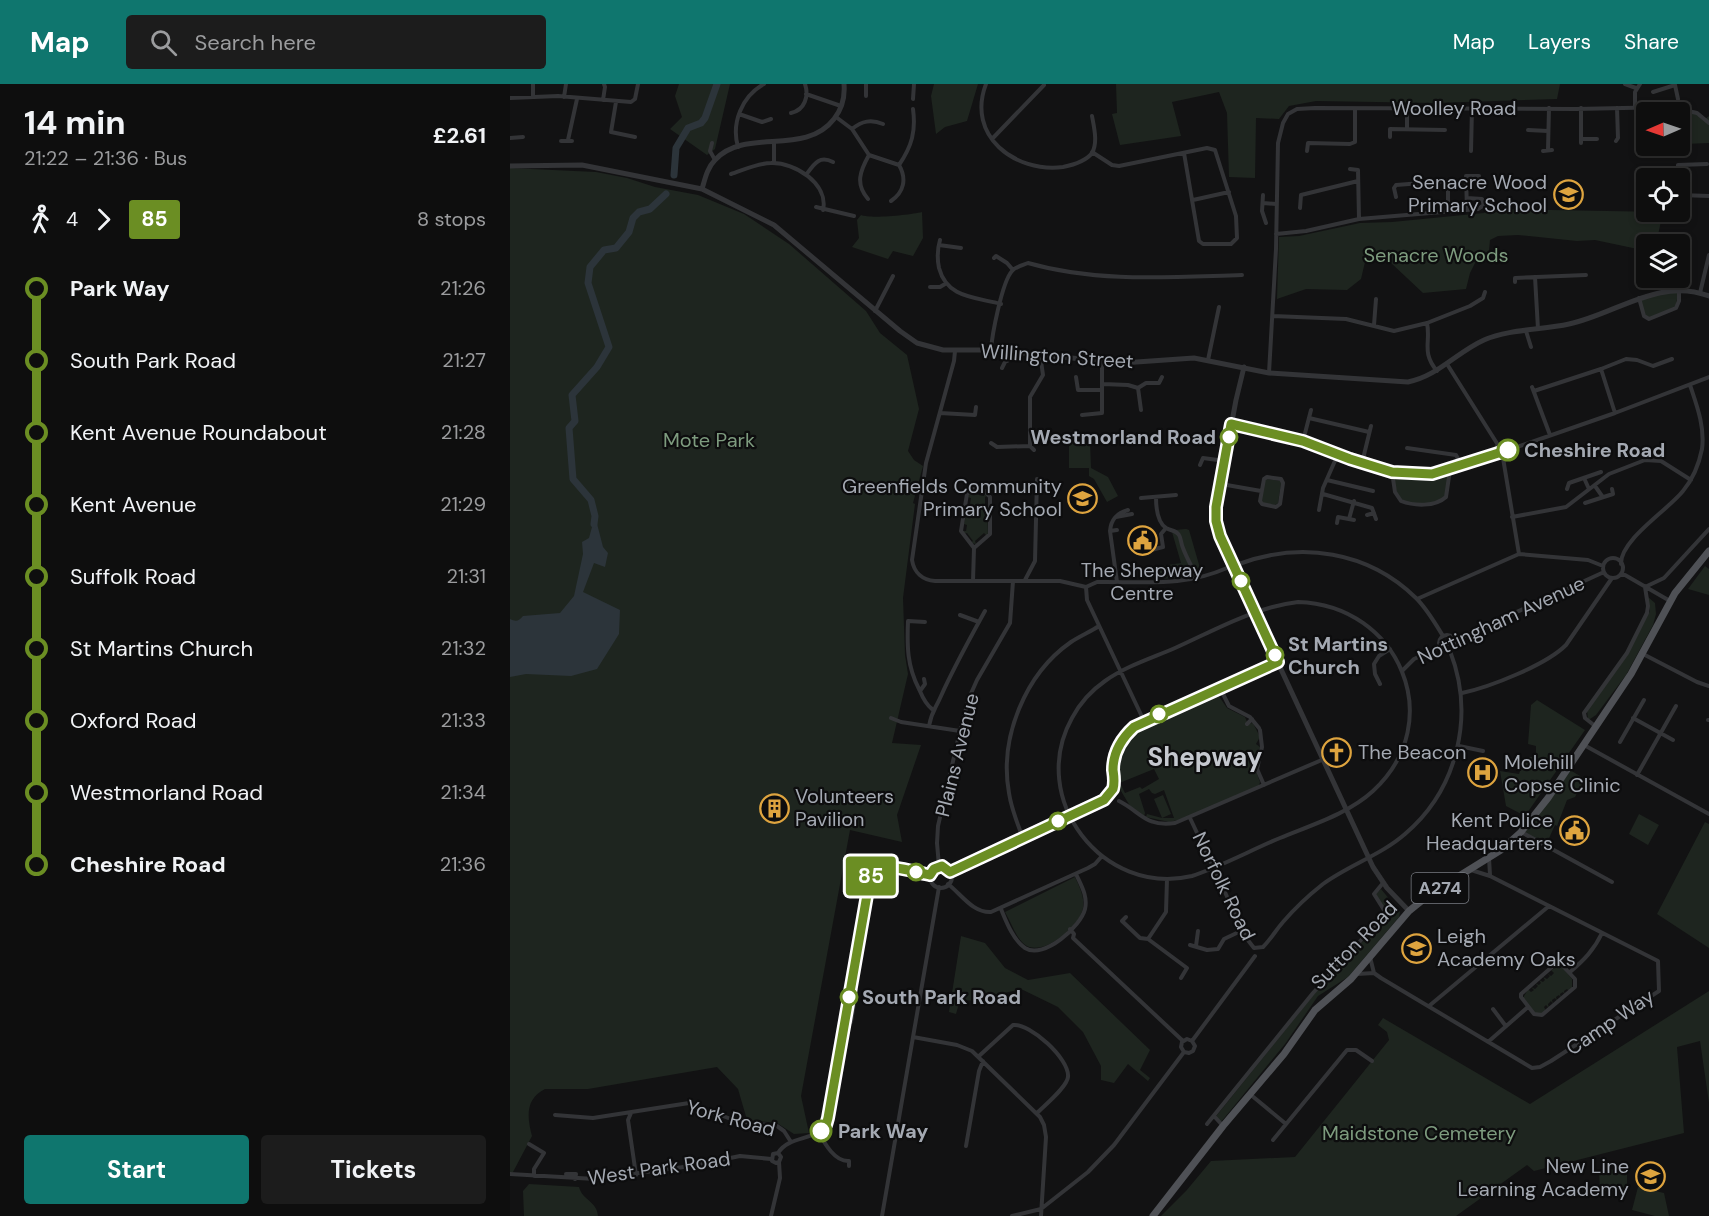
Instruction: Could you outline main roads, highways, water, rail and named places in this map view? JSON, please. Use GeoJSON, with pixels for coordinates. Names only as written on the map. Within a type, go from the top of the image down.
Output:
{"type":"FeatureCollection","features":[{"type":"Feature","properties":{"kind":"main road","name":"Sutton Road"},"geometry":{"type":"LineString","coordinates":[[1153,1216],[1223,1126],[1284,1054],[1315,1010],[1355,974],[1409,911],[1430,894],[1501,850],[1521,832],[1548,798],[1643,654],[1681,583],[1708,556]]}},
{"type":"Feature","properties":{"kind":"waterway"},"geometry":{"type":"LineString","coordinates":[[674,175],[676,148],[688,128],[701,123],[705,118],[717,84]]}},
{"type":"Feature","properties":{"kind":"waterway"},"geometry":{"type":"LineString","coordinates":[[594,524],[595,516],[591,500],[573,479],[569,428],[575,421],[572,395],[597,367],[609,347],[588,283],[590,267],[604,250],[616,248],[629,232],[633,218],[639,212],[650,209],[666,194]]}},
{"type":"Feature","properties":{"kind":"place","name":"Senacre Wood Primary School"},"geometry":{"type":"Point","coordinates":[1568,194]}},
{"type":"Feature","properties":{"kind":"place","name":"Westmorland Road"},"geometry":{"type":"Point","coordinates":[1229,437]}},
{"type":"Feature","properties":{"kind":"place","name":"Cheshire Road"},"geometry":{"type":"Point","coordinates":[1508,450]}},
{"type":"Feature","properties":{"kind":"place","name":"Greenfields Community Primary School"},"geometry":{"type":"Point","coordinates":[1083,498]}},
{"type":"Feature","properties":{"kind":"place","name":"The Shepway Centre"},"geometry":{"type":"Point","coordinates":[1142,540]}},
{"type":"Feature","properties":{"kind":"place","name":"St Martins Church"},"geometry":{"type":"Point","coordinates":[1275,655]}},
{"type":"Feature","properties":{"kind":"place","name":"The Beacon"},"geometry":{"type":"Point","coordinates":[1337,752]}},
{"type":"Feature","properties":{"kind":"place","name":"Molehill Copse Clinic"},"geometry":{"type":"Point","coordinates":[1483,773]}},
{"type":"Feature","properties":{"kind":"place","name":"Volunteers Pavilion"},"geometry":{"type":"Point","coordinates":[774,808]}},
{"type":"Feature","properties":{"kind":"place","name":"Kent Police Headquarters"},"geometry":{"type":"Point","coordinates":[1574,831]}},
{"type":"Feature","properties":{"kind":"place","name":"Leigh Academy Oaks"},"geometry":{"type":"Point","coordinates":[1416,948]}},
{"type":"Feature","properties":{"kind":"place","name":"South Park Road"},"geometry":{"type":"Point","coordinates":[849,997]}},
{"type":"Feature","properties":{"kind":"place","name":"Park Way"},"geometry":{"type":"Point","coordinates":[821,1131]}},
{"type":"Feature","properties":{"kind":"place","name":"New Line Learning Academy"},"geometry":{"type":"Point","coordinates":[1650,1177]}},
{"type":"Feature","properties":{"kind":"district","name":"Shepway"},"geometry":{"type":"Point","coordinates":[1205,757]}},
{"type":"Feature","properties":{"kind":"park label","name":"Senacre Woods"},"geometry":{"type":"Point","coordinates":[1436,255]}},
{"type":"Feature","properties":{"kind":"park label","name":"Mote Park"},"geometry":{"type":"Point","coordinates":[709,440]}},
{"type":"Feature","properties":{"kind":"park label","name":"Maidstone Cemetery"},"geometry":{"type":"Point","coordinates":[1419,1133]}}]}
